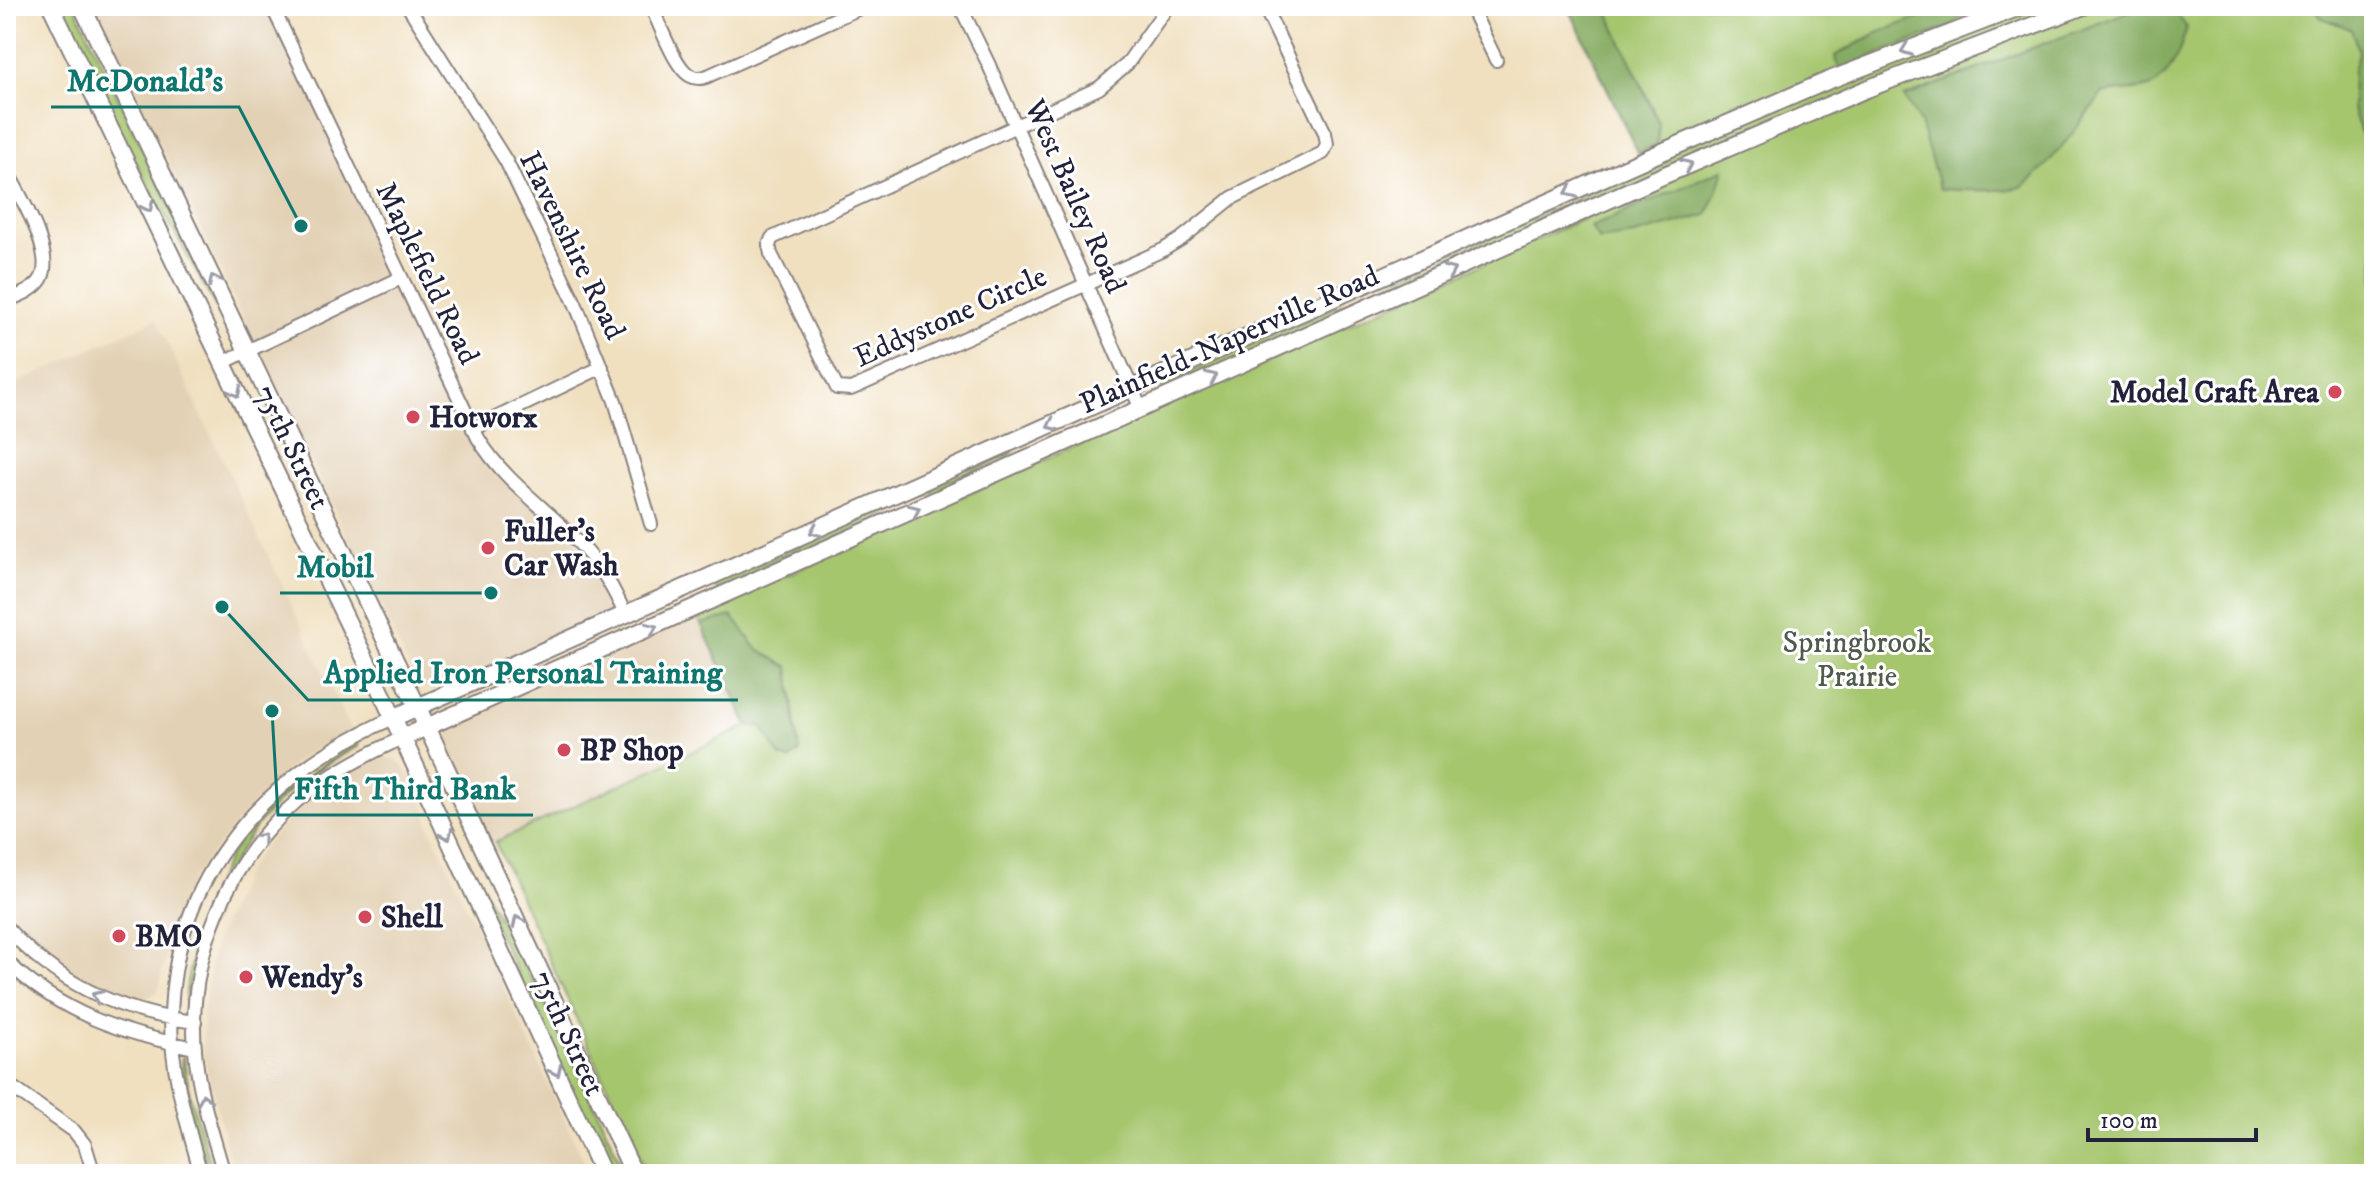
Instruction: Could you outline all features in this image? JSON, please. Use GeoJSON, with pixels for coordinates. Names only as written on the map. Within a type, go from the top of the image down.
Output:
{"type":"FeatureCollection","features":[{"type":"Feature","properties":{"kind":"main road","name":"75th Street"},"geometry":{"type":"LineString","coordinates":[[51,6],[393,718],[603,1174]]}},
{"type":"Feature","properties":{"kind":"main road","name":"75th Street"},"geometry":{"type":"LineString","coordinates":[[82,6],[427,727],[634,1174]]}},
{"type":"Feature","properties":{"kind":"main road","name":"Plainfield-Naperville Road"},"geometry":{"type":"LineString","coordinates":[[393,718],[1752,113],[2022,6]]}},
{"type":"Feature","properties":{"kind":"main road","name":"Plainfield-Naperville Road"},"geometry":{"type":"LineString","coordinates":[[402,738],[1789,121],[2084,6]]}},
{"type":"Feature","properties":{"kind":"street","name":"Maplefield Road"},"geometry":{"type":"LineString","coordinates":[[272,6],[473,429],[503,473],[594,560],[626,616]]}},
{"type":"Feature","properties":{"kind":"street","name":"Havenshire Road"},"geometry":{"type":"LineString","coordinates":[[408,6],[520,187],[602,367],[628,439],[651,524]]}},
{"type":"Feature","properties":{"kind":"street"},"geometry":{"type":"LineString","coordinates":[[651,6],[681,67],[691,77],[698,78],[864,6]]}},
{"type":"Feature","properties":{"kind":"street","name":"West Bailey Road"},"geometry":{"type":"LineString","coordinates":[[960,6],[1141,409]]}},
{"type":"Feature","properties":{"kind":"street"},"geometry":{"type":"LineString","coordinates":[[1016,126],[1084,96],[1112,79],[1127,64],[1168,6]]}},
{"type":"Feature","properties":{"kind":"street"},"geometry":{"type":"LineString","coordinates":[[1087,283],[1163,250],[1232,198],[1312,161],[1326,149],[1325,133],[1264,6]]}},
{"type":"Feature","properties":{"kind":"street"},"geometry":{"type":"LineString","coordinates":[[1470,6],[1496,60]]}},
{"type":"Feature","properties":{"kind":"street","name":"Eddystone Circle"},"geometry":{"type":"LineString","coordinates":[[1016,126],[777,234],[770,241],[771,254],[831,380],[843,391],[1087,283]]}},
{"type":"Feature","properties":{"kind":"street"},"geometry":{"type":"LineString","coordinates":[[6,170],[43,246],[46,260],[41,280],[26,292],[6,301]]}},
{"type":"Feature","properties":{"kind":"street"},"geometry":{"type":"LineString","coordinates":[[222,363],[401,278]]}},
{"type":"Feature","properties":{"kind":"street"},"geometry":{"type":"LineString","coordinates":[[473,429],[602,367]]}},
{"type":"Feature","properties":{"kind":"street"},"geometry":{"type":"LineString","coordinates":[[201,1174],[175,1071],[171,1019],[185,932],[204,885],[231,840],[255,810],[294,774],[331,749],[393,718]]}},
{"type":"Feature","properties":{"kind":"street"},"geometry":{"type":"LineString","coordinates":[[224,1174],[199,1078],[195,1048],[200,968],[209,935],[227,891],[253,848],[275,822],[314,787],[402,738]]}},
{"type":"Feature","properties":{"kind":"street"},"geometry":{"type":"LineString","coordinates":[[6,927],[45,965],[78,987],[113,1003],[171,1019],[195,1022]]}},
{"type":"Feature","properties":{"kind":"street"},"geometry":{"type":"LineString","coordinates":[[6,961],[36,987],[88,1018],[134,1035],[195,1048]]}},
{"type":"Feature","properties":{"kind":"street"},"geometry":{"type":"LineString","coordinates":[[6,1083],[62,1121],[81,1139],[94,1174]]}},
{"type":"Feature","properties":{"kind":"shaded area"},"geometry":{"type":"Polygon","coordinates":[[[94,6],[270,6],[476,437],[573,538],[621,611],[443,688],[423,687],[416,681],[94,6]]]}},
{"type":"Feature","properties":{"kind":"shaded area"},"geometry":{"type":"Polygon","coordinates":[[[156,319],[351,731],[293,765],[237,822],[193,877],[172,930],[158,991],[142,1002],[134,1002],[122,1000],[83,982],[44,956],[6,917],[6,389],[156,319]]]}},
{"type":"Feature","properties":{"kind":"shaded area"},"geometry":{"type":"Polygon","coordinates":[[[698,615],[749,726],[492,844],[452,763],[446,736],[450,730],[475,714],[698,615]]]}},
{"type":"Feature","properties":{"kind":"shaded area"},"geometry":{"type":"Polygon","coordinates":[[[386,758],[397,760],[417,784],[431,830],[590,1174],[234,1174],[203,1054],[203,1012],[215,942],[247,870],[264,846],[303,805],[335,781],[386,758]]]}},
{"type":"Feature","properties":{"kind":"green space"},"geometry":{"type":"Polygon","coordinates":[[[58,6],[75,6],[228,329],[120,134],[58,6]]]}},
{"type":"Feature","properties":{"kind":"green space","name":"Springbrook Prairie"},"geometry":{"type":"Polygon","coordinates":[[[1568,6],[2374,6],[2374,1174],[648,1174],[495,842],[748,726],[697,615],[1653,188],[1163,391],[1160,385],[1645,168],[1568,6]]]}},
{"type":"Feature","properties":{"kind":"green space"},"geometry":{"type":"Polygon","coordinates":[[[1568,6],[1605,6],[1659,123],[1657,145],[1638,153],[1568,6]]]}},
{"type":"Feature","properties":{"kind":"green space"},"geometry":{"type":"Polygon","coordinates":[[[1949,6],[1981,6],[1967,12],[1951,26],[1840,69],[1835,56],[1877,33],[1949,6]]]}},
{"type":"Feature","properties":{"kind":"green space"},"geometry":{"type":"Polygon","coordinates":[[[2143,6],[2175,10],[2186,27],[2178,54],[2162,79],[2146,88],[2102,94],[2051,159],[2021,187],[1940,189],[1920,123],[1904,97],[2143,6]]]}},
{"type":"Feature","properties":{"kind":"green space"},"geometry":{"type":"Polygon","coordinates":[[[2313,6],[2374,6],[2374,154],[2364,142],[2352,107],[2353,70],[2359,51],[2351,29],[2322,18],[2313,6]]]}},
{"type":"Feature","properties":{"kind":"green space"},"geometry":{"type":"Polygon","coordinates":[[[1724,169],[1707,215],[1635,235],[1599,240],[1591,227],[1724,169]]]}},
{"type":"Feature","properties":{"kind":"green space"},"geometry":{"type":"Polygon","coordinates":[[[1012,451],[943,489],[717,591],[715,584],[1012,451]]]}},
{"type":"Feature","properties":{"kind":"green space"},"geometry":{"type":"Polygon","coordinates":[[[732,616],[758,650],[789,667],[799,752],[790,760],[780,757],[762,726],[749,726],[701,624],[732,616]]]}},
{"type":"Feature","properties":{"kind":"green space"},"geometry":{"type":"Polygon","coordinates":[[[358,743],[359,746],[330,762],[282,799],[245,842],[230,868],[205,927],[186,1004],[189,971],[201,927],[232,851],[257,818],[288,789],[358,743]]]}},
{"type":"Feature","properties":{"kind":"green space"},"geometry":{"type":"Polygon","coordinates":[[[475,874],[566,1043],[626,1174],[610,1174],[472,876],[475,874]]]}},
{"type":"Feature","properties":{"kind":"green space"},"geometry":{"type":"Polygon","coordinates":[[[183,1056],[190,1096],[213,1174],[207,1174],[190,1113],[181,1065],[183,1056]]]}},
{"type":"Feature","properties":{"kind":"place","name":"McDonald's"},"geometry":{"type":"Point","coordinates":[301,226]}},
{"type":"Feature","properties":{"kind":"place","name":"Model Craft Area"},"geometry":{"type":"Point","coordinates":[2335,392]}},
{"type":"Feature","properties":{"kind":"place","name":"Hotworx"},"geometry":{"type":"Point","coordinates":[413,417]}},
{"type":"Feature","properties":{"kind":"place","name":"Fuller's Car Wash"},"geometry":{"type":"Point","coordinates":[488,548]}},
{"type":"Feature","properties":{"kind":"place","name":"Mobil"},"geometry":{"type":"Point","coordinates":[491,593]}},
{"type":"Feature","properties":{"kind":"place","name":"Applied Iron Personal Training"},"geometry":{"type":"Point","coordinates":[222,607]}},
{"type":"Feature","properties":{"kind":"place","name":"Fifth Third Bank"},"geometry":{"type":"Point","coordinates":[272,711]}},
{"type":"Feature","properties":{"kind":"place","name":"BP Shop"},"geometry":{"type":"Point","coordinates":[564,750]}},
{"type":"Feature","properties":{"kind":"place","name":"Shell"},"geometry":{"type":"Point","coordinates":[365,917]}},
{"type":"Feature","properties":{"kind":"place","name":"BMO"},"geometry":{"type":"Point","coordinates":[119,936]}},
{"type":"Feature","properties":{"kind":"place","name":"Wendy's"},"geometry":{"type":"Point","coordinates":[246,977]}}]}
